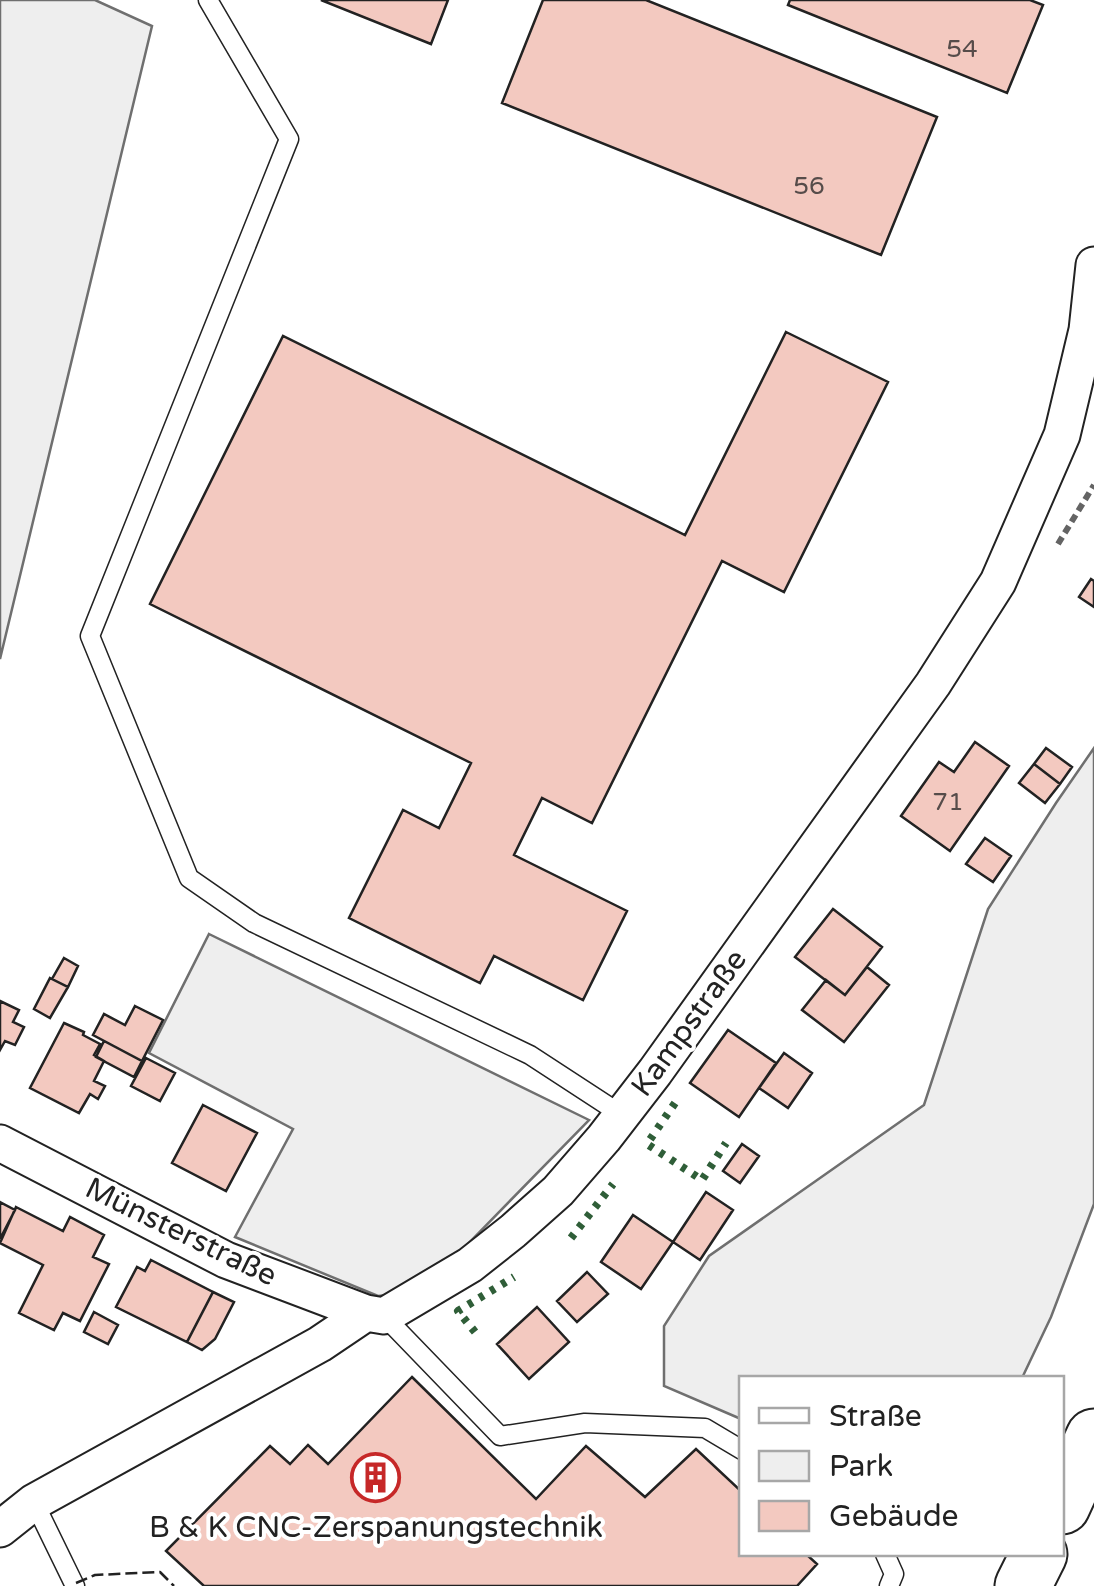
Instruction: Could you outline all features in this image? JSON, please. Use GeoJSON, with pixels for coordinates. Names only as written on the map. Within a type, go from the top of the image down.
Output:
{"type":"FeatureCollection","features":[{"type":"Feature","properties":{"kind":"highway"},"geometry":{"type":"LineString","coordinates":[[1064,1502],[1094,1437]]}},
{"type":"Feature","properties":{"kind":"highway"},"geometry":{"type":"LineString","coordinates":[[1024,1586],[1038,1556]]}},
{"type":"Feature","properties":{"kind":"street","name":"Kampstraße"},"geometry":{"type":"LineString","coordinates":[[0,1530],[34,1502],[470,1266],[558,1190],[622,1115],[933,684],[998,582],[1062,435],[1087,330],[1094,265]]}},
{"type":"Feature","properties":{"kind":"street","name":"Münsterstraße"},"geometry":{"type":"LineString","coordinates":[[0,1143],[226,1260],[375,1315]]}},
{"type":"Feature","properties":{"kind":"lane"},"geometry":{"type":"LineString","coordinates":[[208,0],[290,139],[90,636],[188,878],[254,923],[530,1055],[622,1115]]}},
{"type":"Feature","properties":{"kind":"lane"},"geometry":{"type":"LineString","coordinates":[[375,1315],[500,1436],[585,1422],[704,1428],[739,1448]]}},
{"type":"Feature","properties":{"kind":"lane"},"geometry":{"type":"LineString","coordinates":[[34,1502],[74,1586]]}},
{"type":"Feature","properties":{"kind":"lane"},"geometry":{"type":"LineString","coordinates":[[886,1556],[894,1574],[888,1586]]}},
{"type":"Feature","properties":{"kind":"green space"},"geometry":{"type":"Polygon","coordinates":[[[0,0],[95,0],[152,26],[0,659],[0,0]]]}},
{"type":"Feature","properties":{"kind":"green space"},"geometry":{"type":"Polygon","coordinates":[[[1094,748],[1094,1204],[1051,1317],[1023,1376],[739,1376],[739,1418],[664,1386],[664,1326],[709,1256],[924,1105],[988,909],[1094,748]]]}},
{"type":"Feature","properties":{"kind":"green space"},"geometry":{"type":"Polygon","coordinates":[[[209,934],[589,1120],[460,1252],[388,1295],[378,1296],[235,1237],[293,1129],[149,1053],[209,934]]]}},
{"type":"Feature","properties":{"kind":"building"},"geometry":{"type":"Polygon","coordinates":[[[321,0],[448,0],[431,44],[321,0]]]}},
{"type":"Feature","properties":{"kind":"building"},"geometry":{"type":"Polygon","coordinates":[[[543,0],[646,0],[937,117],[881,255],[502,103],[543,0]]]}},
{"type":"Feature","properties":{"kind":"building"},"geometry":{"type":"Polygon","coordinates":[[[790,0],[1030,0],[1043,5],[1007,93],[788,5],[790,0]]]}},
{"type":"Feature","properties":{"kind":"building"},"geometry":{"type":"Polygon","coordinates":[[[786,332],[888,382],[784,592],[722,561],[592,823],[542,798],[514,855],[627,911],[583,1000],[494,956],[480,983],[349,918],[403,810],[439,828],[471,763],[150,604],[283,336],[685,535],[786,332]]]}},
{"type":"Feature","properties":{"kind":"building"},"geometry":{"type":"Polygon","coordinates":[[[1091,579],[1094,581],[1094,607],[1079,597],[1091,579]]]}},
{"type":"Feature","properties":{"kind":"building"},"geometry":{"type":"Polygon","coordinates":[[[975,742],[1009,766],[950,851],[901,816],[939,762],[954,772],[975,742]]]}},
{"type":"Feature","properties":{"kind":"building"},"geometry":{"type":"Polygon","coordinates":[[[1046,748],[1072,767],[1060,784],[1034,764],[1046,748]]]}},
{"type":"Feature","properties":{"kind":"building"},"geometry":{"type":"Polygon","coordinates":[[[1034,764],[1060,784],[1045,803],[1019,783],[1034,764]]]}},
{"type":"Feature","properties":{"kind":"building"},"geometry":{"type":"Polygon","coordinates":[[[985,838],[1011,856],[993,882],[966,864],[985,838]]]}},
{"type":"Feature","properties":{"kind":"building"},"geometry":{"type":"Polygon","coordinates":[[[833,909],[882,947],[845,995],[795,957],[833,909]]]}},
{"type":"Feature","properties":{"kind":"building"},"geometry":{"type":"Polygon","coordinates":[[[64,958],[78,966],[68,987],[52,979],[64,958]]]}},
{"type":"Feature","properties":{"kind":"building"},"geometry":{"type":"Polygon","coordinates":[[[867,967],[889,985],[844,1042],[802,1010],[826,980],[845,995],[867,967]]]}},
{"type":"Feature","properties":{"kind":"building"},"geometry":{"type":"Polygon","coordinates":[[[50,978],[68,987],[50,1018],[34,1009],[50,978]]]}},
{"type":"Feature","properties":{"kind":"building"},"geometry":{"type":"Polygon","coordinates":[[[0,1001],[19,1010],[13,1022],[24,1027],[15,1045],[5,1041],[0,1050],[0,1001]]]}},
{"type":"Feature","properties":{"kind":"building"},"geometry":{"type":"Polygon","coordinates":[[[135,1006],[163,1020],[142,1061],[93,1035],[104,1014],[125,1025],[135,1006]]]}},
{"type":"Feature","properties":{"kind":"building"},"geometry":{"type":"Polygon","coordinates":[[[64,1023],[100,1044],[94,1055],[104,1061],[94,1081],[105,1086],[98,1099],[90,1094],[79,1113],[30,1088],[64,1023]]]}},
{"type":"Feature","properties":{"kind":"building"},"geometry":{"type":"Polygon","coordinates":[[[728,1030],[776,1063],[739,1117],[690,1083],[728,1030]]]}},
{"type":"Feature","properties":{"kind":"building"},"geometry":{"type":"Polygon","coordinates":[[[104,1041],[142,1061],[134,1077],[96,1057],[104,1041]]]}},
{"type":"Feature","properties":{"kind":"building"},"geometry":{"type":"Polygon","coordinates":[[[784,1053],[812,1073],[788,1108],[759,1088],[784,1053]]]}},
{"type":"Feature","properties":{"kind":"building"},"geometry":{"type":"Polygon","coordinates":[[[146,1058],[175,1073],[160,1101],[131,1086],[146,1058]]]}},
{"type":"Feature","properties":{"kind":"building"},"geometry":{"type":"Polygon","coordinates":[[[203,1105],[257,1133],[226,1191],[172,1163],[203,1105]]]}},
{"type":"Feature","properties":{"kind":"building"},"geometry":{"type":"Polygon","coordinates":[[[742,1144],[759,1156],[740,1183],[723,1171],[742,1144]]]}},
{"type":"Feature","properties":{"kind":"building"},"geometry":{"type":"Polygon","coordinates":[[[706,1192],[733,1210],[700,1260],[673,1242],[706,1192]]]}},
{"type":"Feature","properties":{"kind":"building"},"geometry":{"type":"Polygon","coordinates":[[[0,1202],[15,1210],[0,1239],[0,1202]]]}},
{"type":"Feature","properties":{"kind":"building"},"geometry":{"type":"Polygon","coordinates":[[[16,1207],[63,1231],[70,1217],[104,1235],[93,1257],[109,1264],[80,1321],[63,1313],[54,1330],[19,1313],[43,1265],[0,1243],[16,1207]]]}},
{"type":"Feature","properties":{"kind":"building"},"geometry":{"type":"Polygon","coordinates":[[[633,1215],[673,1242],[641,1289],[601,1262],[633,1215]]]}},
{"type":"Feature","properties":{"kind":"building"},"geometry":{"type":"Polygon","coordinates":[[[151,1260],[213,1292],[187,1342],[116,1307],[137,1267],[145,1271],[151,1260]]]}},
{"type":"Feature","properties":{"kind":"building"},"geometry":{"type":"Polygon","coordinates":[[[587,1272],[608,1294],[577,1322],[557,1301],[587,1272]]]}},
{"type":"Feature","properties":{"kind":"building"},"geometry":{"type":"Polygon","coordinates":[[[213,1292],[234,1302],[215,1339],[202,1350],[187,1342],[213,1292]]]}},
{"type":"Feature","properties":{"kind":"building"},"geometry":{"type":"Polygon","coordinates":[[[537,1307],[569,1342],[529,1379],[497,1344],[537,1307]]]}},
{"type":"Feature","properties":{"kind":"building"},"geometry":{"type":"Polygon","coordinates":[[[94,1312],[118,1325],[108,1344],[84,1332],[94,1312]]]}},
{"type":"Feature","properties":{"kind":"building","name":"B & K CNC-Zerspanungstechnik"},"geometry":{"type":"Polygon","coordinates":[[[412,1377],[536,1499],[586,1446],[645,1497],[696,1449],[739,1489],[739,1556],[808,1556],[817,1564],[797,1586],[204,1586],[166,1551],[270,1446],[290,1464],[308,1445],[328,1464],[412,1377]]]}},
{"type":"Feature","properties":{"kind":"hedge"},"geometry":{"type":"LineString","coordinates":[[675,1103],[647,1144],[702,1180],[726,1143]]}},
{"type":"Feature","properties":{"kind":"hedge"},"geometry":{"type":"LineString","coordinates":[[571,1238],[613,1184]]}},
{"type":"Feature","properties":{"kind":"hedge"},"geometry":{"type":"LineString","coordinates":[[475,1332],[458,1311],[514,1277]]}},
{"type":"Feature","properties":{"kind":"fence"},"geometry":{"type":"LineString","coordinates":[[76,1583],[95,1575],[160,1572],[174,1586]]}},
{"type":"Feature","properties":{"kind":"place","name":"B & K CNC-Zerspanungstechnik"},"geometry":{"type":"Point","coordinates":[376,1478]}}]}
